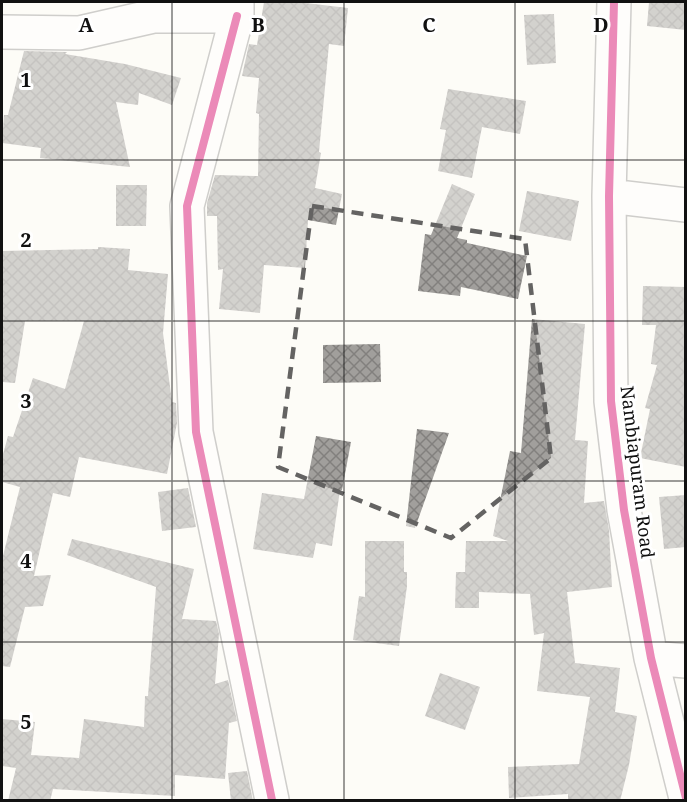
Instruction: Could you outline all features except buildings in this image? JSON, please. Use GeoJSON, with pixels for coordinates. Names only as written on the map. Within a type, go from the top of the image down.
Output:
{"type":"FeatureCollection","features":[{"type":"Feature","properties":{"kind":"street","name":"Nambiapuram Road"},"geometry":{"type":"LineString","coordinates":[[614,2],[609,196],[611,401],[624,510],[651,658],[686,798]]}},
{"type":"Feature","properties":{"kind":"street"},"geometry":{"type":"LineString","coordinates":[[2,32],[79,33],[154,16],[237,9],[187,206],[196,432],[272,801]]}},
{"type":"Feature","properties":{"kind":"street"},"geometry":{"type":"LineString","coordinates":[[609,196],[686,205]]}},
{"type":"Feature","properties":{"kind":"street"},"geometry":{"type":"LineString","coordinates":[[651,658],[686,661]]}},
{"type":"Feature","properties":{"kind":"highlighted area"},"geometry":{"type":"Polygon","coordinates":[[[312,206],[525,239],[551,458],[451,538],[278,467],[312,206]]]}},
{"type":"Feature","properties":{"kind":"cycle path"},"geometry":{"type":"LineString","coordinates":[[614,2],[609,196],[611,401],[624,510],[651,658],[686,798]]}},
{"type":"Feature","properties":{"kind":"cycle path"},"geometry":{"type":"LineString","coordinates":[[237,16],[187,206],[196,432],[272,800]]}}]}
